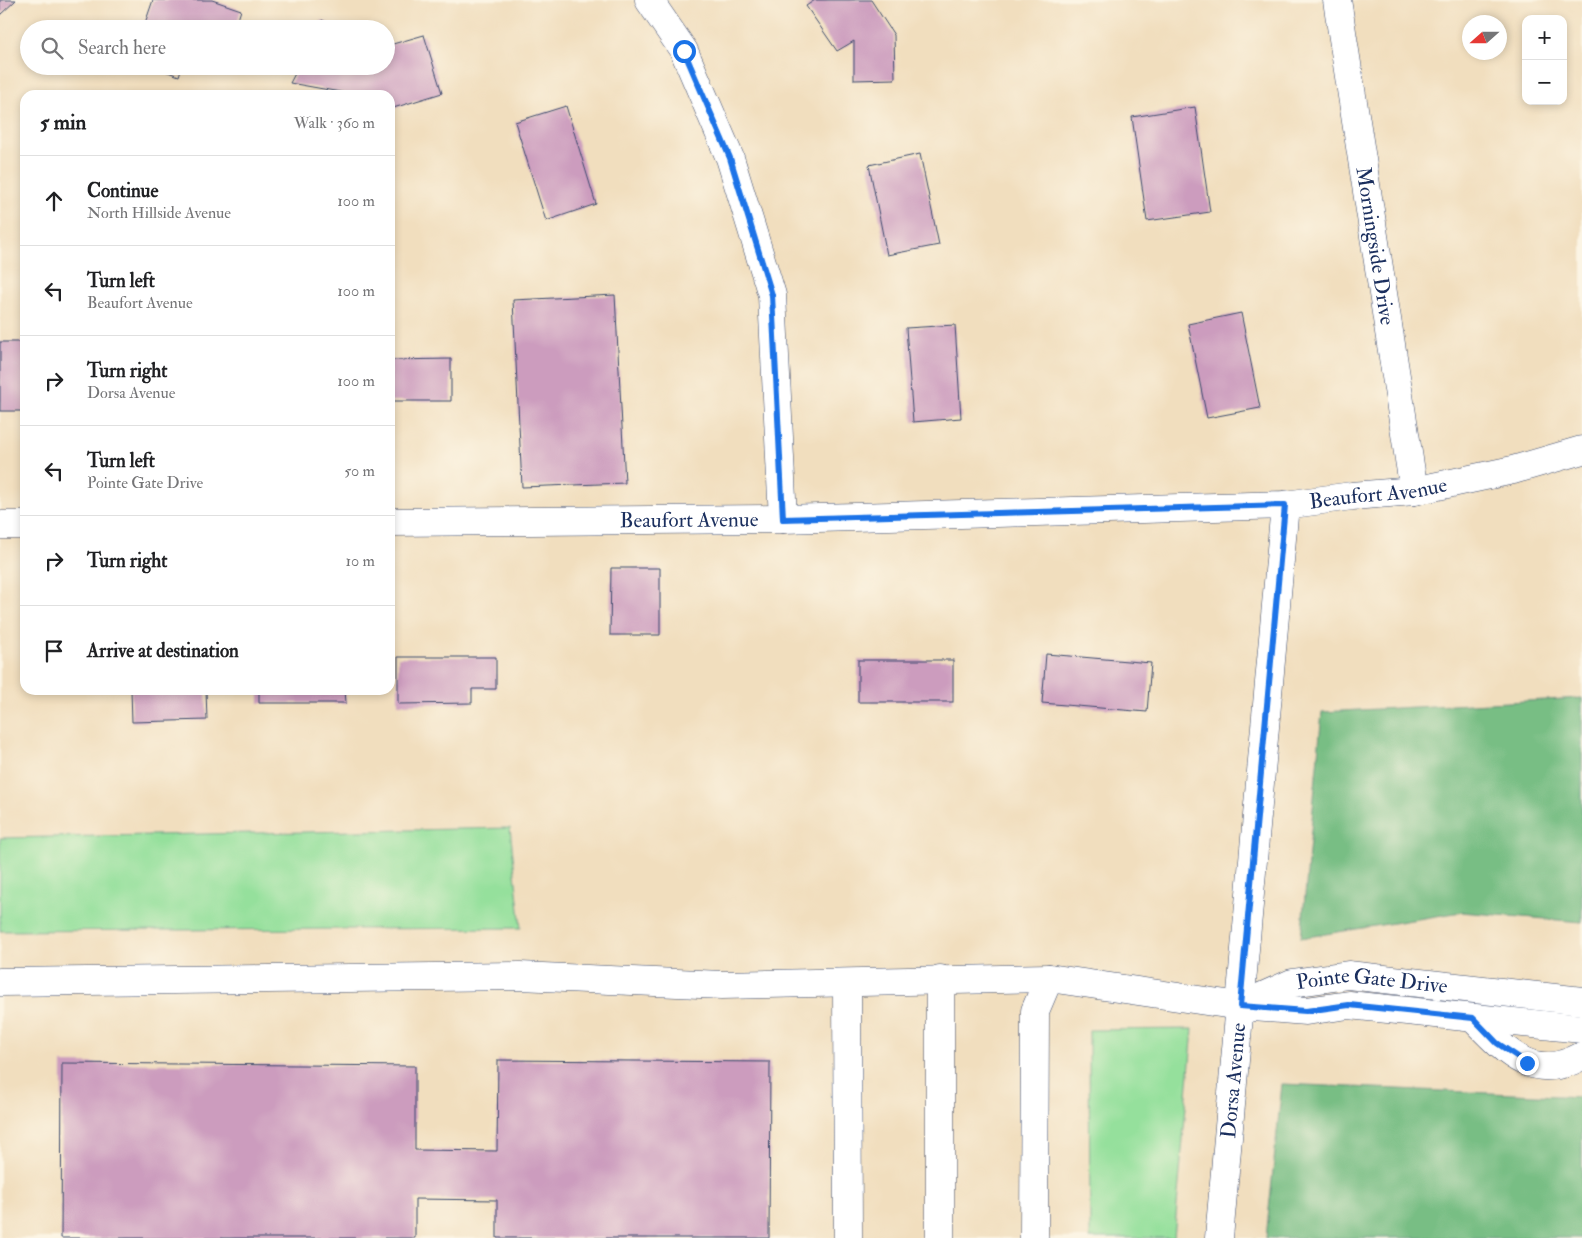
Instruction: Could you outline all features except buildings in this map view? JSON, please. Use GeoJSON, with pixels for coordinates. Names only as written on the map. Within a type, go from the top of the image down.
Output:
{"type":"FeatureCollection","features":[{"type":"Feature","properties":{"kind":"street"},"geometry":{"type":"LineString","coordinates":[[649,0],[684,51],[726,150],[772,295],[783,519]]}},
{"type":"Feature","properties":{"kind":"street","name":"Morningside Drive"},"geometry":{"type":"LineString","coordinates":[[1337,0],[1414,491]]}},
{"type":"Feature","properties":{"kind":"street","name":"Beaufort Avenue"},"geometry":{"type":"LineString","coordinates":[[395,522],[783,519],[1285,505],[1352,496],[1414,491],[1513,470],[1582,450]]}},
{"type":"Feature","properties":{"kind":"street","name":"Dorsa Avenue"},"geometry":{"type":"LineString","coordinates":[[1219,1238],[1285,505]]}},
{"type":"Feature","properties":{"kind":"street"},"geometry":{"type":"LineString","coordinates":[[0,525],[20,525]]}},
{"type":"Feature","properties":{"kind":"street","name":"Pointe Gate Drive"},"geometry":{"type":"LineString","coordinates":[[1240,1006],[1292,984],[1348,975],[1582,1001]]}},
{"type":"Feature","properties":{"kind":"street"},"geometry":{"type":"LineString","coordinates":[[0,982],[520,976],[722,985],[1049,978],[1240,1006]]}},
{"type":"Feature","properties":{"kind":"street"},"geometry":{"type":"LineString","coordinates":[[1034,1238],[1034,1011],[1049,978]]}},
{"type":"Feature","properties":{"kind":"street"},"geometry":{"type":"LineString","coordinates":[[940,979],[940,1238]]}},
{"type":"Feature","properties":{"kind":"street"},"geometry":{"type":"LineString","coordinates":[[847,983],[848,1238]]}},
{"type":"Feature","properties":{"kind":"street","name":"Pointe Gate Drive"},"geometry":{"type":"LineString","coordinates":[[1240,1006],[1306,1011],[1349,1005],[1582,1029]]}},
{"type":"Feature","properties":{"kind":"street"},"geometry":{"type":"LineString","coordinates":[[1473,1018],[1497,1043],[1527,1063],[1558,1066],[1582,1056]]}},
{"type":"Feature","properties":{"kind":"green space"},"geometry":{"type":"Polygon","coordinates":[[[1582,698],[1582,922],[1461,912],[1301,938],[1322,712],[1582,698]]]}},
{"type":"Feature","properties":{"kind":"green space"},"geometry":{"type":"Polygon","coordinates":[[[510,828],[521,928],[0,931],[0,838],[510,828]]]}},
{"type":"Feature","properties":{"kind":"green space"},"geometry":{"type":"Polygon","coordinates":[[[1193,1029],[1174,1238],[1090,1238],[1089,1030],[1193,1029]]]}},
{"type":"Feature","properties":{"kind":"green space"},"geometry":{"type":"Polygon","coordinates":[[[1282,1084],[1582,1097],[1582,1238],[1266,1238],[1282,1084]]]}},
{"type":"Feature","properties":{"kind":"route"},"geometry":{"type":"LineString","coordinates":[[684,51],[730,158],[772,295],[783,519],[1285,505],[1240,1006],[1306,1011],[1349,1005],[1473,1018],[1497,1043],[1527,1063]]}}]}
